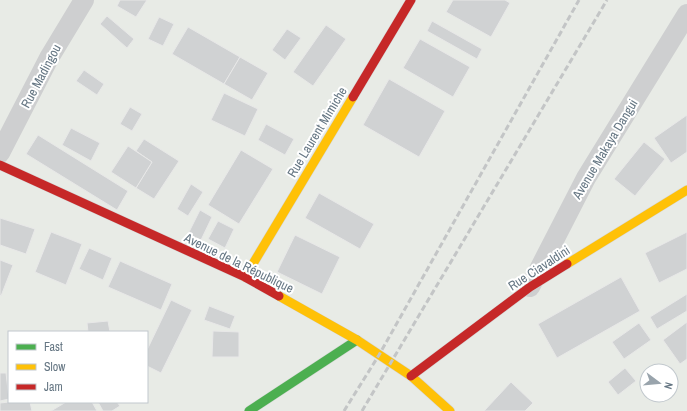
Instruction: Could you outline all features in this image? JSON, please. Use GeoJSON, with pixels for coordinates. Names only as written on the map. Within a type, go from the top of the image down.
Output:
{"type":"FeatureCollection","features":[{"type":"Feature","properties":{"kind":"street","name":"Rue Madingou"},"geometry":{"type":"LineString","coordinates":[[0,153],[49,58],[84,0]]}},
{"type":"Feature","properties":{"kind":"street","name":"Rue Laurent Mimiche"},"geometry":{"type":"LineString","coordinates":[[244,277],[411,0]]}},
{"type":"Feature","properties":{"kind":"street","name":"Avenue Makaya Dangui"},"geometry":{"type":"LineString","coordinates":[[530,287],[586,178],[687,14]]}},
{"type":"Feature","properties":{"kind":"street","name":"Avenue de la République"},"geometry":{"type":"LineString","coordinates":[[0,165],[244,277],[357,340],[411,376],[450,411]]}},
{"type":"Feature","properties":{"kind":"street","name":"Rue Ciavaldini"},"geometry":{"type":"LineString","coordinates":[[411,376],[530,287],[687,190]]}},
{"type":"Feature","properties":{"kind":"street"},"geometry":{"type":"LineString","coordinates":[[249,411],[357,340]]}},
{"type":"Feature","properties":{"kind":"shaded area"},"geometry":{"type":"Polygon","coordinates":[[[0,0],[687,0],[687,411],[0,411],[0,0]]]}},
{"type":"Feature","properties":{"kind":"building"},"geometry":{"type":"Polygon","coordinates":[[[120,0],[147,0],[136,17],[117,6],[120,0]]]}},
{"type":"Feature","properties":{"kind":"building"},"geometry":{"type":"Polygon","coordinates":[[[453,0],[505,0],[510,3],[491,37],[446,12],[453,0]]]}},
{"type":"Feature","properties":{"kind":"building"},"geometry":{"type":"Polygon","coordinates":[[[107,16],[134,39],[127,48],[100,24],[107,16]]]}},
{"type":"Feature","properties":{"kind":"building"},"geometry":{"type":"Polygon","coordinates":[[[159,17],[174,24],[163,46],[148,39],[159,17]]]}},
{"type":"Feature","properties":{"kind":"building"},"geometry":{"type":"Polygon","coordinates":[[[432,21],[482,49],[477,59],[427,31],[432,21]]]}},
{"type":"Feature","properties":{"kind":"building"},"geometry":{"type":"Polygon","coordinates":[[[326,25],[346,39],[313,86],[293,72],[326,25]]]}},
{"type":"Feature","properties":{"kind":"building"},"geometry":{"type":"Polygon","coordinates":[[[188,27],[240,57],[224,84],[172,54],[188,27]]]}},
{"type":"Feature","properties":{"kind":"building"},"geometry":{"type":"Polygon","coordinates":[[[287,29],[301,38],[285,60],[272,50],[287,29]]]}},
{"type":"Feature","properties":{"kind":"building"},"geometry":{"type":"Polygon","coordinates":[[[420,39],[470,67],[453,97],[403,68],[420,39]]]}},
{"type":"Feature","properties":{"kind":"building"},"geometry":{"type":"Polygon","coordinates":[[[240,57],[268,73],[252,100],[224,84],[240,57]]]}},
{"type":"Feature","properties":{"kind":"building"},"geometry":{"type":"Polygon","coordinates":[[[84,70],[104,84],[97,95],[76,81],[84,70]]]}},
{"type":"Feature","properties":{"kind":"building"},"geometry":{"type":"Polygon","coordinates":[[[389,79],[445,111],[419,157],[363,125],[389,79]]]}},
{"type":"Feature","properties":{"kind":"building"},"geometry":{"type":"Polygon","coordinates":[[[224,93],[258,109],[245,136],[211,120],[224,93]]]}},
{"type":"Feature","properties":{"kind":"building"},"geometry":{"type":"Polygon","coordinates":[[[130,107],[142,114],[132,131],[120,124],[130,107]]]}},
{"type":"Feature","properties":{"kind":"building"},"geometry":{"type":"Polygon","coordinates":[[[687,115],[687,152],[671,163],[654,138],[687,115]]]}},
{"type":"Feature","properties":{"kind":"building"},"geometry":{"type":"Polygon","coordinates":[[[266,124],[294,139],[285,155],[258,140],[266,124]]]}},
{"type":"Feature","properties":{"kind":"building"},"geometry":{"type":"Polygon","coordinates":[[[71,128],[100,143],[91,161],[62,145],[71,128]]]}},
{"type":"Feature","properties":{"kind":"building"},"geometry":{"type":"Polygon","coordinates":[[[38,135],[128,191],[117,210],[26,154],[38,135]]]}},
{"type":"Feature","properties":{"kind":"building"},"geometry":{"type":"Polygon","coordinates":[[[144,139],[179,161],[154,199],[136,188],[152,162],[136,151],[144,139]]]}},
{"type":"Feature","properties":{"kind":"building"},"geometry":{"type":"Polygon","coordinates":[[[644,142],[665,159],[635,196],[614,179],[644,142]]]}},
{"type":"Feature","properties":{"kind":"building"},"geometry":{"type":"Polygon","coordinates":[[[128,146],[152,162],[136,188],[111,172],[128,146]]]}},
{"type":"Feature","properties":{"kind":"building"},"geometry":{"type":"Polygon","coordinates":[[[241,150],[273,169],[239,224],[208,205],[241,150]]]}},
{"type":"Feature","properties":{"kind":"building"},"geometry":{"type":"Polygon","coordinates":[[[191,184],[203,192],[188,216],[177,209],[191,184]]]}},
{"type":"Feature","properties":{"kind":"building"},"geometry":{"type":"Polygon","coordinates":[[[319,193],[374,224],[360,249],[305,218],[319,193]]]}},
{"type":"Feature","properties":{"kind":"building"},"geometry":{"type":"Polygon","coordinates":[[[200,210],[212,217],[201,240],[188,234],[200,210]]]}},
{"type":"Feature","properties":{"kind":"building"},"geometry":{"type":"Polygon","coordinates":[[[0,218],[35,229],[26,254],[0,245],[0,218]]]}},
{"type":"Feature","properties":{"kind":"building"},"geometry":{"type":"Polygon","coordinates":[[[218,221],[234,229],[225,248],[208,239],[218,221]]]}},
{"type":"Feature","properties":{"kind":"building"},"geometry":{"type":"Polygon","coordinates":[[[51,232],[82,244],[66,285],[35,272],[51,232]]]}},
{"type":"Feature","properties":{"kind":"building"},"geometry":{"type":"Polygon","coordinates":[[[687,232],[687,269],[659,283],[645,253],[687,232]]]}},
{"type":"Feature","properties":{"kind":"building"},"geometry":{"type":"Polygon","coordinates":[[[295,235],[340,257],[322,294],[277,272],[295,235]]]}},
{"type":"Feature","properties":{"kind":"building"},"geometry":{"type":"Polygon","coordinates":[[[89,248],[112,258],[103,280],[79,269],[89,248]]]}},
{"type":"Feature","properties":{"kind":"building"},"geometry":{"type":"Polygon","coordinates":[[[0,260],[13,265],[1,296],[0,295],[0,260]]]}},
{"type":"Feature","properties":{"kind":"building"},"geometry":{"type":"Polygon","coordinates":[[[120,261],[172,284],[161,310],[108,287],[120,261]]]}},
{"type":"Feature","properties":{"kind":"building"},"geometry":{"type":"Polygon","coordinates":[[[621,277],[640,311],[557,358],[538,324],[621,277]]]}},
{"type":"Feature","properties":{"kind":"building"},"geometry":{"type":"Polygon","coordinates":[[[687,294],[687,311],[657,329],[650,317],[687,294]]]}},
{"type":"Feature","properties":{"kind":"building"},"geometry":{"type":"Polygon","coordinates":[[[171,300],[192,310],[161,373],[148,366],[148,348],[171,300]]]}},
{"type":"Feature","properties":{"kind":"building"},"geometry":{"type":"Polygon","coordinates":[[[209,306],[235,316],[230,329],[204,320],[209,306]]]}},
{"type":"Feature","properties":{"kind":"building"},"geometry":{"type":"Polygon","coordinates":[[[108,321],[110,331],[88,331],[87,323],[108,321]]]}},
{"type":"Feature","properties":{"kind":"building"},"geometry":{"type":"Polygon","coordinates":[[[687,322],[687,359],[680,364],[663,340],[687,322]]]}},
{"type":"Feature","properties":{"kind":"building"},"geometry":{"type":"Polygon","coordinates":[[[639,323],[651,340],[624,359],[612,342],[639,323]]]}},
{"type":"Feature","properties":{"kind":"building"},"geometry":{"type":"Polygon","coordinates":[[[213,331],[239,332],[239,357],[212,357],[213,331]]]}},
{"type":"Feature","properties":{"kind":"building"},"geometry":{"type":"Polygon","coordinates":[[[625,368],[636,381],[618,395],[608,382],[625,368]]]}},
{"type":"Feature","properties":{"kind":"building"},"geometry":{"type":"Polygon","coordinates":[[[0,373],[6,373],[8,399],[0,401],[0,373]]]}},
{"type":"Feature","properties":{"kind":"building"},"geometry":{"type":"Polygon","coordinates":[[[511,382],[533,403],[525,411],[484,411],[511,382]]]}},
{"type":"Feature","properties":{"kind":"building"},"geometry":{"type":"Polygon","coordinates":[[[0,403],[30,403],[32,411],[0,411],[0,403]]]}},
{"type":"Feature","properties":{"kind":"building"},"geometry":{"type":"Polygon","coordinates":[[[64,403],[93,403],[97,411],[51,411],[64,403]]]}},
{"type":"Feature","properties":{"kind":"building"},"geometry":{"type":"Polygon","coordinates":[[[99,403],[118,403],[120,406],[112,411],[103,411],[99,403]]]}},
{"type":"Feature","properties":{"kind":"railway"},"geometry":{"type":"LineString","coordinates":[[344,411],[379,355],[579,0]]}},
{"type":"Feature","properties":{"kind":"railway"},"geometry":{"type":"LineString","coordinates":[[362,411],[607,0]]}},
{"type":"Feature","properties":{"kind":"traffic: fast"},"geometry":{"type":"LineString","coordinates":[[249,411],[357,340]]}},
{"type":"Feature","properties":{"kind":"traffic: slow"},"geometry":{"type":"LineString","coordinates":[[245,277],[353,97]]}},
{"type":"Feature","properties":{"kind":"traffic: slow"},"geometry":{"type":"LineString","coordinates":[[567,264],[687,190]]}},
{"type":"Feature","properties":{"kind":"traffic: slow"},"geometry":{"type":"LineString","coordinates":[[279,296],[357,340],[411,376],[450,411]]}},
{"type":"Feature","properties":{"kind":"traffic: jam"},"geometry":{"type":"LineString","coordinates":[[353,97],[411,0]]}},
{"type":"Feature","properties":{"kind":"traffic: jam"},"geometry":{"type":"LineString","coordinates":[[0,165],[245,277],[279,296]]}},
{"type":"Feature","properties":{"kind":"traffic: jam"},"geometry":{"type":"LineString","coordinates":[[411,376],[530,287],[567,264]]}}]}
